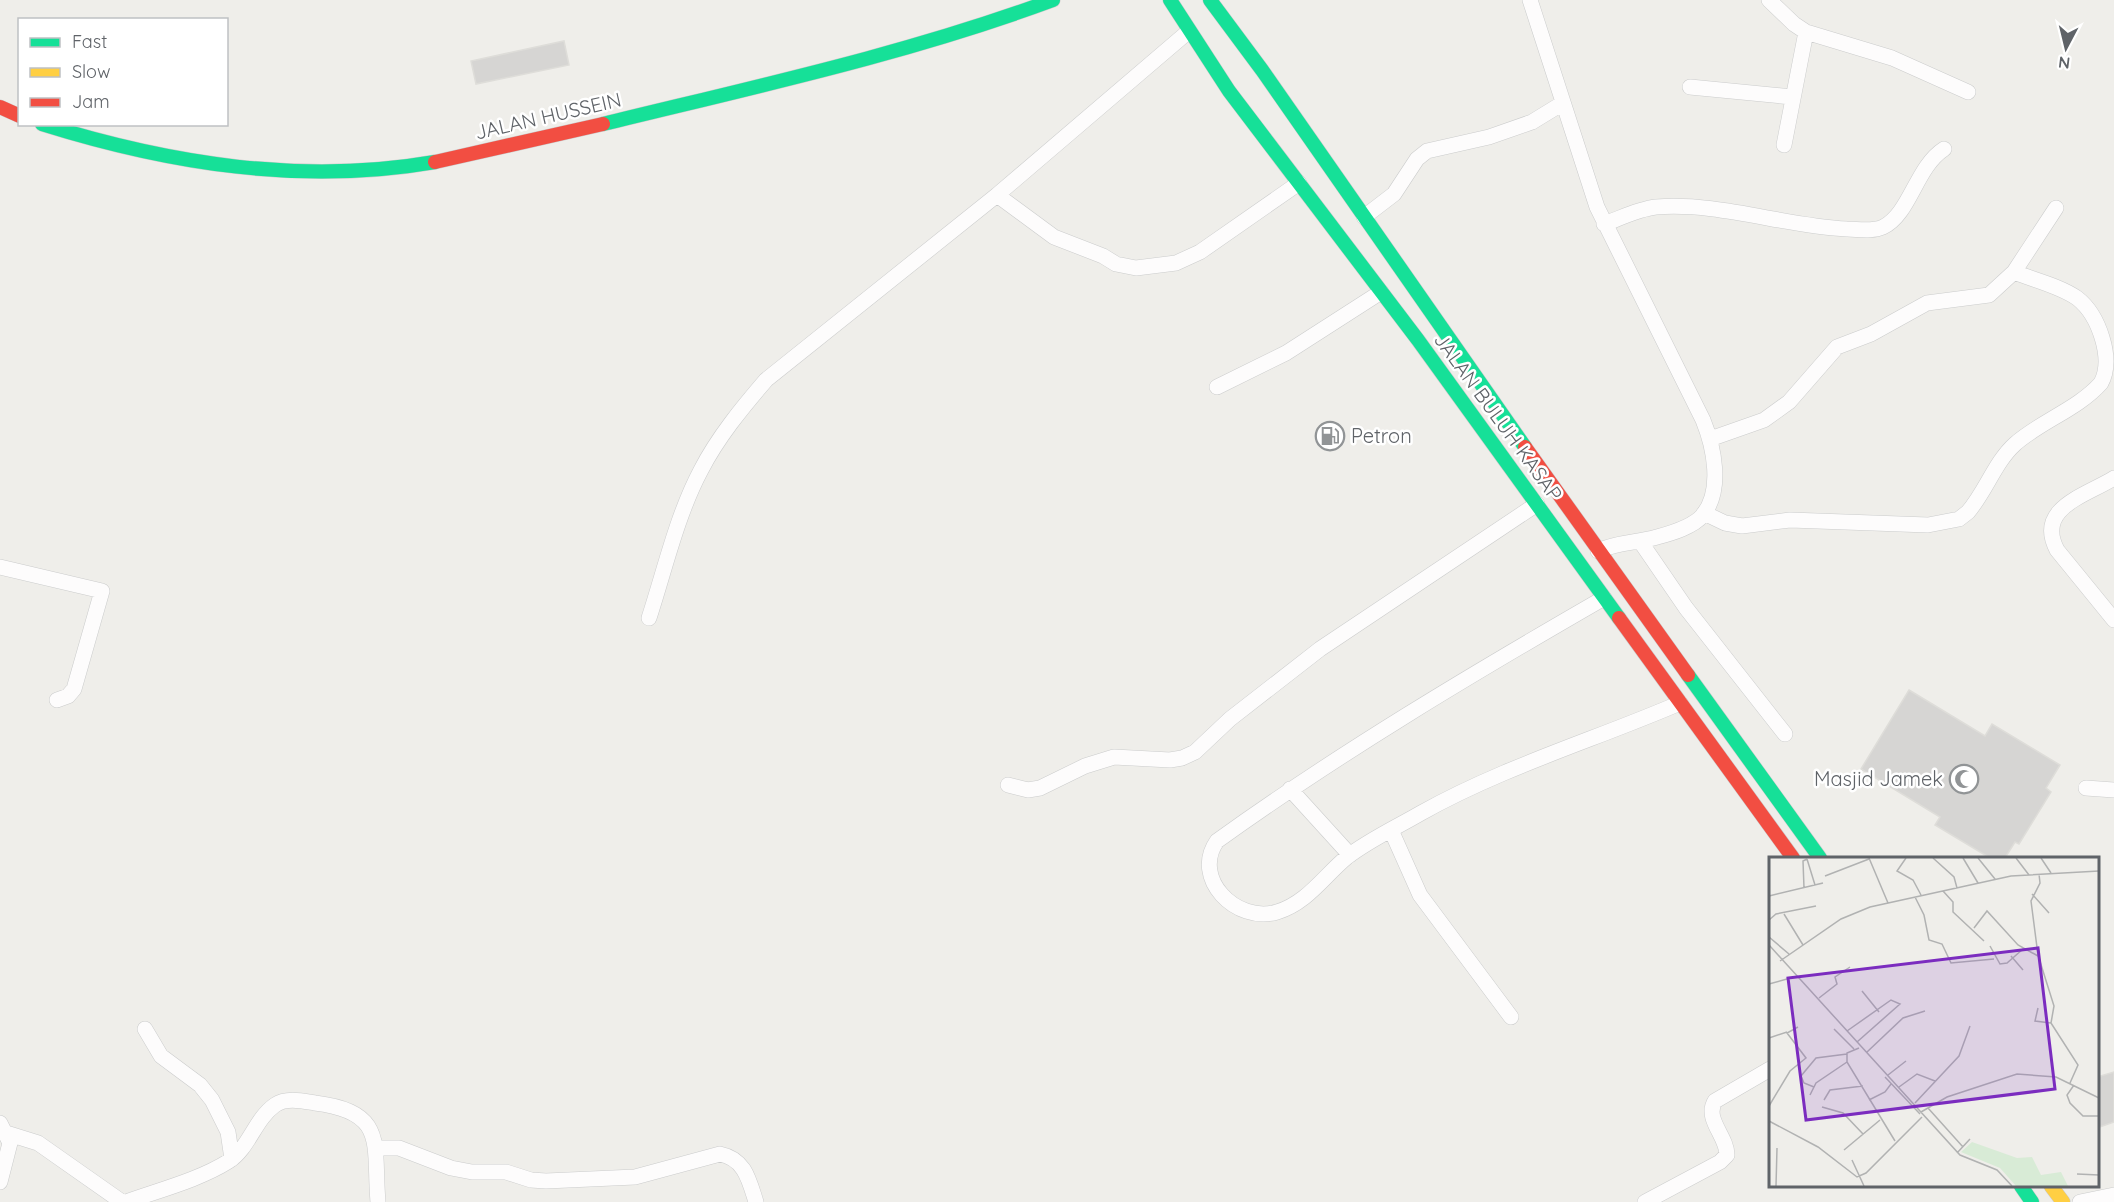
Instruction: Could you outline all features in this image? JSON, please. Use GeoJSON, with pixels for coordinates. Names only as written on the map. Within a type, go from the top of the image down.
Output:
{"type":"FeatureCollection","features":[{"type":"Feature","properties":{"kind":"main road","name":"JALAN HUSSEIN"},"geometry":{"type":"LineString","coordinates":[[49,126],[129,150],[169,159],[242,170],[333,172],[414,166],[524,143],[908,47],[1007,18],[1053,0]]}},
{"type":"Feature","properties":{"kind":"main road","name":"JALAN BULUH KASAP"},"geometry":{"type":"LineString","coordinates":[[1170,0],[1189,32],[1238,86],[1299,183],[1382,292],[1792,857]]}},
{"type":"Feature","properties":{"kind":"main road","name":"JALAN BULUH KASAP"},"geometry":{"type":"LineString","coordinates":[[1210,0],[1263,70],[1598,551],[1819,857]]}},
{"type":"Feature","properties":{"kind":"main road"},"geometry":{"type":"LineString","coordinates":[[1238,86],[1263,70]]}},
{"type":"Feature","properties":{"kind":"main road"},"geometry":{"type":"LineString","coordinates":[[0,107],[18,115]]}},
{"type":"Feature","properties":{"kind":"main road"},"geometry":{"type":"LineString","coordinates":[[2022,1187],[2032,1202]]}},
{"type":"Feature","properties":{"kind":"main road"},"geometry":{"type":"LineString","coordinates":[[2052,1187],[2063,1202]]}},
{"type":"Feature","properties":{"kind":"street"},"geometry":{"type":"LineString","coordinates":[[1530,0],[1604,224],[1710,439],[1713,488],[1704,513],[1681,529],[1598,551]]}},
{"type":"Feature","properties":{"kind":"street"},"geometry":{"type":"LineString","coordinates":[[1769,0],[1806,32],[1892,58],[1968,92]]}},
{"type":"Feature","properties":{"kind":"street"},"geometry":{"type":"LineString","coordinates":[[649,618],[691,492],[708,456],[737,414],[766,380],[997,195],[1189,32]]}},
{"type":"Feature","properties":{"kind":"street"},"geometry":{"type":"LineString","coordinates":[[1784,145],[1806,32]]}},
{"type":"Feature","properties":{"kind":"street"},"geometry":{"type":"LineString","coordinates":[[1690,87],[1792,97]]}},
{"type":"Feature","properties":{"kind":"street"},"geometry":{"type":"LineString","coordinates":[[1364,217],[1394,194],[1418,159],[1427,151],[1489,137],[1532,122],[1563,103]]}},
{"type":"Feature","properties":{"kind":"street"},"geometry":{"type":"LineString","coordinates":[[1604,224],[1637,211],[1673,207],[1839,228],[1882,228],[1893,219],[1928,162],[1944,149]]}},
{"type":"Feature","properties":{"kind":"street"},"geometry":{"type":"LineString","coordinates":[[997,195],[1054,237],[1103,255],[1116,264],[1136,268],[1176,263],[1200,252],[1299,183]]}},
{"type":"Feature","properties":{"kind":"street"},"geometry":{"type":"LineString","coordinates":[[1710,439],[1764,420],[1789,402],[1837,347],[1871,334],[1927,303],[1989,295],[2014,272],[2056,208]]}},
{"type":"Feature","properties":{"kind":"street"},"geometry":{"type":"LineString","coordinates":[[1704,513],[1725,523],[1742,525],[1790,520],[1928,525],[1959,519],[1978,500],[2013,445],[2083,399],[2111,373],[2110,359],[2103,334],[2088,310],[2077,298],[2014,272]]}},
{"type":"Feature","properties":{"kind":"street"},"geometry":{"type":"LineString","coordinates":[[1217,387],[1286,353],[1382,292]]}},
{"type":"Feature","properties":{"kind":"street"},"geometry":{"type":"LineString","coordinates":[[2114,478],[2062,508],[2052,519],[2049,528],[2056,550],[2114,620]]}},
{"type":"Feature","properties":{"kind":"street"},"geometry":{"type":"LineString","coordinates":[[1008,784],[1028,790],[1040,788],[1085,766],[1114,757],[1170,760],[1195,753],[1230,719],[1320,649],[1537,504]]}},
{"type":"Feature","properties":{"kind":"street"},"geometry":{"type":"LineString","coordinates":[[1640,541],[1686,608],[1785,734]]}},
{"type":"Feature","properties":{"kind":"street"},"geometry":{"type":"LineString","coordinates":[[0,567],[102,591],[74,689],[68,696],[57,700]]}},
{"type":"Feature","properties":{"kind":"street"},"geometry":{"type":"LineString","coordinates":[[1604,598],[1399,719],[1290,789],[1217,841],[1209,852],[1207,862],[1209,876],[1232,906],[1243,912],[1263,916],[1279,912],[1308,895],[1350,855],[1451,796],[1499,774],[1616,731],[1680,703]]}},
{"type":"Feature","properties":{"kind":"street"},"geometry":{"type":"LineString","coordinates":[[2086,788],[2114,790]]}},
{"type":"Feature","properties":{"kind":"street"},"geometry":{"type":"LineString","coordinates":[[1290,789],[1350,855]]}},
{"type":"Feature","properties":{"kind":"street"},"geometry":{"type":"LineString","coordinates":[[1391,830],[1420,895],[1511,1017]]}},
{"type":"Feature","properties":{"kind":"street"},"geometry":{"type":"LineString","coordinates":[[145,1029],[161,1056],[200,1086],[212,1100],[228,1132],[232,1159]]}},
{"type":"Feature","properties":{"kind":"street"},"geometry":{"type":"LineString","coordinates":[[1645,1202],[1720,1162],[1727,1155],[1727,1144],[1711,1116],[1710,1108],[1715,1101],[1769,1070]]}},
{"type":"Feature","properties":{"kind":"street"},"geometry":{"type":"LineString","coordinates":[[3,1128],[38,1143],[124,1202],[219,1167],[232,1159],[266,1114],[277,1104],[288,1100],[350,1109],[368,1125],[376,1148],[378,1202]]}},
{"type":"Feature","properties":{"kind":"street"},"geometry":{"type":"LineString","coordinates":[[0,1182],[10,1143],[3,1128]]}},
{"type":"Feature","properties":{"kind":"street"},"geometry":{"type":"LineString","coordinates":[[376,1148],[399,1148],[451,1168],[472,1172],[506,1172],[531,1180],[546,1181],[634,1178],[720,1154],[731,1156],[742,1165],[756,1202]]}},
{"type":"Feature","properties":{"kind":"street"},"geometry":{"type":"LineString","coordinates":[[2080,1202],[2114,1195]]}},
{"type":"Feature","properties":{"kind":"building"},"geometry":{"type":"Polygon","coordinates":[[[564,41],[569,65],[476,84],[471,61],[564,41]]]}},
{"type":"Feature","properties":{"kind":"building","name":"Masjid Jamek"},"geometry":{"type":"Polygon","coordinates":[[[1909,690],[1985,736],[1992,724],[2060,765],[2046,788],[2051,792],[2019,844],[2015,842],[2006,857],[1988,857],[1935,825],[1940,817],[1861,769],[1909,690]]]}},
{"type":"Feature","properties":{"kind":"building"},"geometry":{"type":"Polygon","coordinates":[[[2114,1072],[2114,1122],[2099,1127],[2099,1076],[2114,1072]]]}},
{"type":"Feature","properties":{"kind":"traffic: fast"},"geometry":{"type":"LineString","coordinates":[[603,124],[886,53],[1053,0]]}},
{"type":"Feature","properties":{"kind":"traffic: fast"},"geometry":{"type":"LineString","coordinates":[[1170,0],[1229,91],[1418,340],[1619,618]]}},
{"type":"Feature","properties":{"kind":"traffic: fast"},"geometry":{"type":"LineString","coordinates":[[1210,0],[1262,70],[1525,447]]}},
{"type":"Feature","properties":{"kind":"traffic: fast"},"geometry":{"type":"LineString","coordinates":[[49,126],[139,150],[237,167],[286,171],[335,171],[385,169],[435,162]]}},
{"type":"Feature","properties":{"kind":"traffic: fast"},"geometry":{"type":"LineString","coordinates":[[1688,675],[1819,857]]}},
{"type":"Feature","properties":{"kind":"traffic: fast"},"geometry":{"type":"LineString","coordinates":[[2022,1187],[2032,1202]]}},
{"type":"Feature","properties":{"kind":"traffic: slow"},"geometry":{"type":"LineString","coordinates":[[2052,1187],[2063,1202]]}},
{"type":"Feature","properties":{"kind":"traffic: jam"},"geometry":{"type":"LineString","coordinates":[[0,107],[18,115]]}},
{"type":"Feature","properties":{"kind":"traffic: jam"},"geometry":{"type":"LineString","coordinates":[[435,162],[603,124]]}},
{"type":"Feature","properties":{"kind":"traffic: jam"},"geometry":{"type":"LineString","coordinates":[[1525,447],[1688,675]]}},
{"type":"Feature","properties":{"kind":"traffic: jam"},"geometry":{"type":"LineString","coordinates":[[1619,618],[1792,857]]}},
{"type":"Feature","properties":{"kind":"place","name":"Petron"},"geometry":{"type":"Point","coordinates":[1330,436]}},
{"type":"Feature","properties":{"kind":"place","name":"Masjid Jamek"},"geometry":{"type":"Point","coordinates":[1964,779]}}]}
